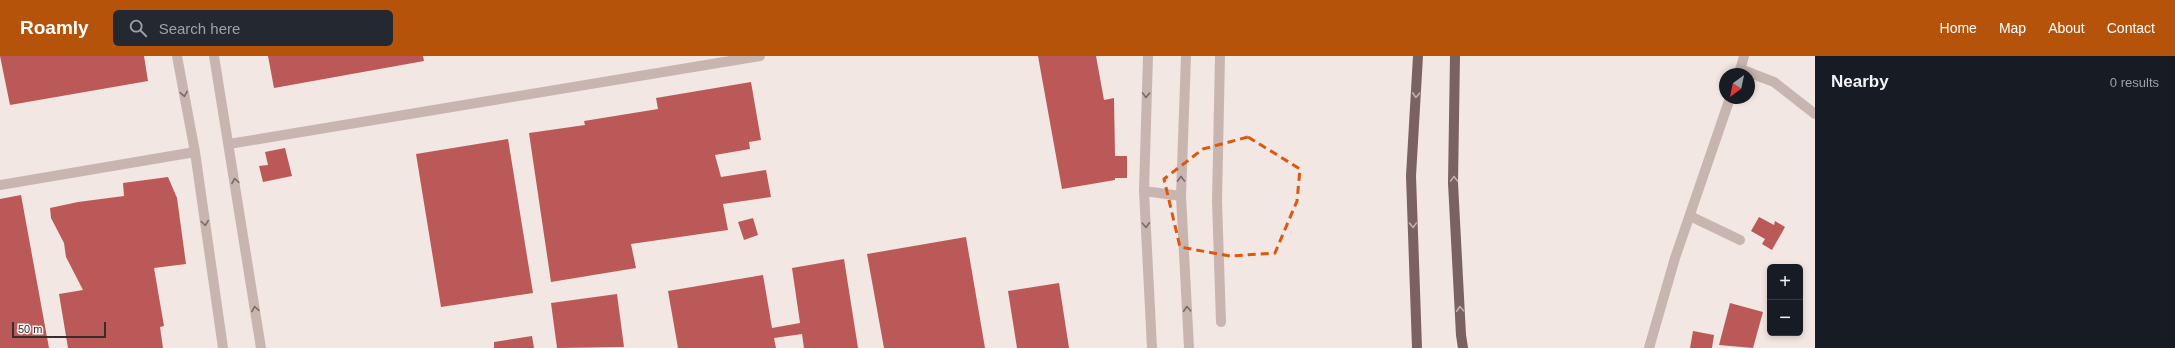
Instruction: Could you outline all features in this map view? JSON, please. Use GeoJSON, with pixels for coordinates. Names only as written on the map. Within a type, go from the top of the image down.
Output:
{"type":"FeatureCollection","features":[{"type":"Feature","properties":{"kind":"main road"},"geometry":{"type":"LineString","coordinates":[[1418,56],[1411,176],[1418,348]]}},
{"type":"Feature","properties":{"kind":"main road"},"geometry":{"type":"LineString","coordinates":[[1455,56],[1453,183],[1461,335],[1463,348]]}},
{"type":"Feature","properties":{"kind":"street"},"geometry":{"type":"LineString","coordinates":[[177,56],[194,152],[224,348]]}},
{"type":"Feature","properties":{"kind":"street"},"geometry":{"type":"LineString","coordinates":[[214,56],[261,348]]}},
{"type":"Feature","properties":{"kind":"street"},"geometry":{"type":"LineString","coordinates":[[229,144],[760,56]]}},
{"type":"Feature","properties":{"kind":"street"},"geometry":{"type":"LineString","coordinates":[[1148,56],[1144,190],[1152,348]]}},
{"type":"Feature","properties":{"kind":"street"},"geometry":{"type":"LineString","coordinates":[[1186,56],[1181,196],[1189,348]]}},
{"type":"Feature","properties":{"kind":"street"},"geometry":{"type":"LineString","coordinates":[[1220,56],[1217,201],[1222,322]]}},
{"type":"Feature","properties":{"kind":"street"},"geometry":{"type":"LineString","coordinates":[[1740,68],[1744,56]]}},
{"type":"Feature","properties":{"kind":"street"},"geometry":{"type":"LineString","coordinates":[[1755,77],[1774,82],[1815,114]]}},
{"type":"Feature","properties":{"kind":"street"},"geometry":{"type":"LineString","coordinates":[[1649,348],[1674,258],[1690,216],[1728,104]]}},
{"type":"Feature","properties":{"kind":"street"},"geometry":{"type":"LineString","coordinates":[[0,184],[194,152]]}},
{"type":"Feature","properties":{"kind":"street"},"geometry":{"type":"LineString","coordinates":[[1144,190],[1181,196]]}},
{"type":"Feature","properties":{"kind":"street"},"geometry":{"type":"LineString","coordinates":[[1690,216],[1740,240]]}},
{"type":"Feature","properties":{"kind":"highlighted area"},"geometry":{"type":"Polygon","coordinates":[[[1248,137],[1300,169],[1297,201],[1275,253],[1230,256],[1180,247],[1164,179],[1203,149],[1248,137]]]}},
{"type":"Feature","properties":{"kind":"building"},"geometry":{"type":"Polygon","coordinates":[[[0,56],[144,56],[148,81],[10,105],[0,56]]]}},
{"type":"Feature","properties":{"kind":"building"},"geometry":{"type":"Polygon","coordinates":[[[268,56],[423,56],[424,61],[274,88],[268,56]]]}},
{"type":"Feature","properties":{"kind":"building"},"geometry":{"type":"Polygon","coordinates":[[[1038,56],[1096,56],[1104,100],[1114,98],[1115,156],[1127,156],[1127,178],[1115,178],[1115,180],[1062,189],[1038,56]]]}},
{"type":"Feature","properties":{"kind":"building"},"geometry":{"type":"Polygon","coordinates":[[[751,82],[761,140],[749,142],[750,149],[715,155],[721,177],[766,170],[771,197],[723,204],[728,230],[631,244],[636,268],[551,282],[529,133],[585,125],[584,121],[658,109],[656,98],[751,82]]]}},
{"type":"Feature","properties":{"kind":"building"},"geometry":{"type":"Polygon","coordinates":[[[508,139],[533,293],[441,307],[416,154],[508,139]]]}},
{"type":"Feature","properties":{"kind":"building"},"geometry":{"type":"Polygon","coordinates":[[[285,148],[292,176],[263,182],[259,166],[268,165],[265,152],[285,148]]]}},
{"type":"Feature","properties":{"kind":"building"},"geometry":{"type":"Polygon","coordinates":[[[168,177],[177,198],[186,264],[154,268],[164,326],[160,327],[163,348],[68,348],[59,294],[83,290],[66,257],[64,243],[51,218],[50,208],[78,202],[124,196],[123,183],[168,177]]]}},
{"type":"Feature","properties":{"kind":"building"},"geometry":{"type":"Polygon","coordinates":[[[21,195],[49,348],[0,348],[0,199],[21,195]]]}},
{"type":"Feature","properties":{"kind":"building"},"geometry":{"type":"Polygon","coordinates":[[[1759,217],[1774,225],[1775,221],[1785,227],[1772,250],[1762,244],[1765,239],[1751,231],[1759,217]]]}},
{"type":"Feature","properties":{"kind":"building"},"geometry":{"type":"Polygon","coordinates":[[[753,218],[758,235],[744,240],[738,222],[753,218]]]}},
{"type":"Feature","properties":{"kind":"building"},"geometry":{"type":"Polygon","coordinates":[[[966,237],[985,348],[884,348],[867,254],[966,237]]]}},
{"type":"Feature","properties":{"kind":"building"},"geometry":{"type":"Polygon","coordinates":[[[844,259],[858,348],[804,348],[802,334],[774,338],[776,348],[678,348],[668,291],[763,275],[772,328],[800,323],[792,268],[844,259]]]}},
{"type":"Feature","properties":{"kind":"building"},"geometry":{"type":"Polygon","coordinates":[[[1059,283],[1069,348],[1017,348],[1008,291],[1059,283]]]}},
{"type":"Feature","properties":{"kind":"building"},"geometry":{"type":"Polygon","coordinates":[[[617,294],[624,347],[557,348],[551,303],[617,294]]]}},
{"type":"Feature","properties":{"kind":"building"},"geometry":{"type":"Polygon","coordinates":[[[1730,303],[1763,312],[1753,348],[1719,345],[1730,303]]]}},
{"type":"Feature","properties":{"kind":"building"},"geometry":{"type":"Polygon","coordinates":[[[1693,331],[1714,335],[1712,348],[1690,348],[1693,331]]]}},
{"type":"Feature","properties":{"kind":"building"},"geometry":{"type":"Polygon","coordinates":[[[532,336],[534,348],[494,348],[494,342],[532,336]]]}}]}
